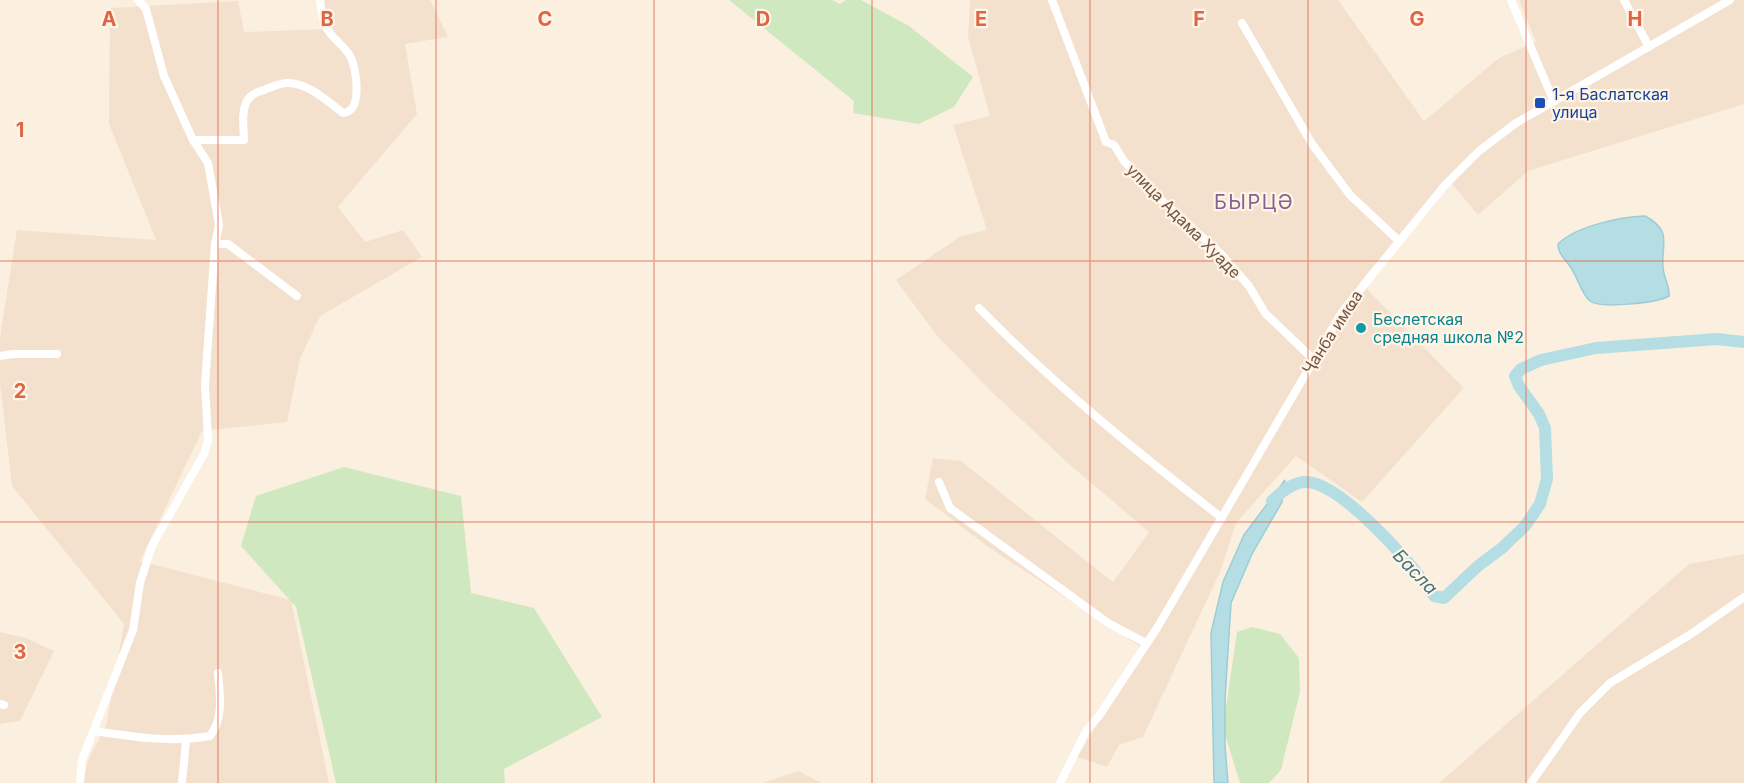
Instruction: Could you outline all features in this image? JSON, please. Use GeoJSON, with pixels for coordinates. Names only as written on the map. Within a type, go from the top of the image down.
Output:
{"type":"FeatureCollection","features":[{"type":"Feature","properties":{"kind":"street"},"geometry":{"type":"LineString","coordinates":[[80,783],[82,760],[133,630],[140,583],[152,546],[205,452],[208,439],[205,385],[215,244],[219,225],[213,186],[208,163],[193,140],[164,76],[146,9],[138,0]]}},
{"type":"Feature","properties":{"kind":"street"},"geometry":{"type":"LineString","coordinates":[[193,140],[244,140],[243,117],[245,104],[249,98],[255,92],[283,84],[289,83],[313,91],[343,113],[353,109],[356,103],[354,67],[350,55],[332,37],[326,26],[320,0]]}},
{"type":"Feature","properties":{"kind":"street","name":"улица Адама Хуаде"},"geometry":{"type":"LineString","coordinates":[[1052,0],[1107,142],[1114,145],[1148,188],[1222,255],[1249,286],[1265,314],[1314,360]]}},
{"type":"Feature","properties":{"kind":"street"},"geometry":{"type":"LineString","coordinates":[[1511,0],[1554,102]]}},
{"type":"Feature","properties":{"kind":"street"},"geometry":{"type":"LineString","coordinates":[[1624,0],[1649,47]]}},
{"type":"Feature","properties":{"kind":"street","name":"Ҷанба имҩа"},"geometry":{"type":"LineString","coordinates":[[1060,783],[1086,731],[1099,716],[1146,644],[1342,312],[1445,185],[1479,151],[1516,123],[1730,0]]}},
{"type":"Feature","properties":{"kind":"street"},"geometry":{"type":"LineString","coordinates":[[1242,23],[1312,144],[1350,195],[1399,241]]}},
{"type":"Feature","properties":{"kind":"street"},"geometry":{"type":"LineString","coordinates":[[215,244],[228,244],[297,296]]}},
{"type":"Feature","properties":{"kind":"street"},"geometry":{"type":"LineString","coordinates":[[979,308],[1087,411],[1221,518]]}},
{"type":"Feature","properties":{"kind":"street"},"geometry":{"type":"LineString","coordinates":[[0,356],[57,354]]}},
{"type":"Feature","properties":{"kind":"street"},"geometry":{"type":"LineString","coordinates":[[939,482],[950,508],[1108,623],[1146,644]]}},
{"type":"Feature","properties":{"kind":"street"},"geometry":{"type":"LineString","coordinates":[[1531,783],[1581,712],[1610,683],[1691,634],[1744,597]]}},
{"type":"Feature","properties":{"kind":"street"},"geometry":{"type":"LineString","coordinates":[[94,731],[138,738],[186,740],[210,736],[219,722],[218,673]]}},
{"type":"Feature","properties":{"kind":"street"},"geometry":{"type":"LineString","coordinates":[[182,783],[186,740]]}},
{"type":"Feature","properties":{"kind":"shaded area"},"geometry":{"type":"Polygon","coordinates":[[[323,0],[430,0],[448,37],[405,44],[417,114],[338,207],[365,242],[403,230],[422,257],[320,316],[300,359],[287,422],[202,431],[140,561],[291,600],[329,783],[83,783],[88,760],[106,726],[124,624],[12,486],[0,383],[0,337],[17,230],[156,240],[109,124],[110,8],[238,1],[244,32],[327,29],[323,0]]]}},
{"type":"Feature","properties":{"kind":"shaded area"},"geometry":{"type":"Polygon","coordinates":[[[970,0],[1338,0],[1424,121],[1499,58],[1536,42],[1519,0],[1744,0],[1744,104],[1528,171],[1478,215],[1447,178],[1360,282],[1464,388],[1362,502],[1296,456],[1236,523],[1220,572],[1143,737],[1119,745],[1107,767],[1077,757],[1144,649],[991,549],[925,499],[933,458],[961,461],[1113,582],[1149,532],[1070,465],[995,395],[937,336],[896,280],[961,236],[987,230],[953,125],[990,116],[968,37],[970,0]]]}},
{"type":"Feature","properties":{"kind":"shaded area"},"geometry":{"type":"Polygon","coordinates":[[[1744,554],[1744,783],[1439,783],[1689,564],[1744,554]]]}},
{"type":"Feature","properties":{"kind":"shaded area"},"geometry":{"type":"Polygon","coordinates":[[[0,632],[26,638],[54,651],[20,721],[0,724],[0,632]]]}},
{"type":"Feature","properties":{"kind":"shaded area"},"geometry":{"type":"Polygon","coordinates":[[[798,771],[822,783],[762,783],[798,771]]]}},
{"type":"Feature","properties":{"kind":"green space"},"geometry":{"type":"Polygon","coordinates":[[[729,0],[832,0],[840,4],[846,0],[861,0],[909,26],[973,77],[954,107],[919,124],[853,113],[854,101],[729,0]]]}},
{"type":"Feature","properties":{"kind":"green space"},"geometry":{"type":"Polygon","coordinates":[[[344,467],[461,496],[471,593],[534,608],[602,717],[504,769],[505,783],[336,783],[296,607],[241,546],[256,496],[344,467]]]}},
{"type":"Feature","properties":{"kind":"green space"},"geometry":{"type":"Polygon","coordinates":[[[1252,627],[1280,634],[1299,658],[1300,692],[1281,770],[1269,783],[1240,783],[1223,728],[1237,632],[1252,627]]]}},
{"type":"Feature","properties":{"kind":"water"},"geometry":{"type":"Polygon","coordinates":[[[1645,216],[1659,227],[1664,238],[1663,268],[1669,296],[1629,304],[1605,305],[1590,301],[1561,254],[1558,244],[1587,227],[1623,218],[1645,216]]]}},
{"type":"Feature","properties":{"kind":"water"},"geometry":{"type":"Polygon","coordinates":[[[1285,480],[1282,502],[1252,554],[1231,603],[1225,699],[1228,783],[1214,783],[1211,633],[1223,582],[1244,535],[1285,480]]]}},
{"type":"Feature","properties":{"kind":"waterway","name":"Басла"},"geometry":{"type":"LineString","coordinates":[[1272,501],[1285,490],[1301,482],[1313,483],[1328,489],[1379,531],[1434,596],[1444,598],[1525,526],[1540,504],[1547,479],[1545,428],[1539,414],[1519,386],[1515,376],[1521,369],[1541,360],[1596,348],[1717,339],[1744,342]]}},
{"type":"Feature","properties":{"kind":"place","name":"1-я Баслатская улица"},"geometry":{"type":"Point","coordinates":[1540,103]}},
{"type":"Feature","properties":{"kind":"place","name":"Беслетская средняя школа №2"},"geometry":{"type":"Point","coordinates":[1361,328]}},
{"type":"Feature","properties":{"kind":"district","name":"БЫРЦӘ"},"geometry":{"type":"Point","coordinates":[1254,202]}}]}
